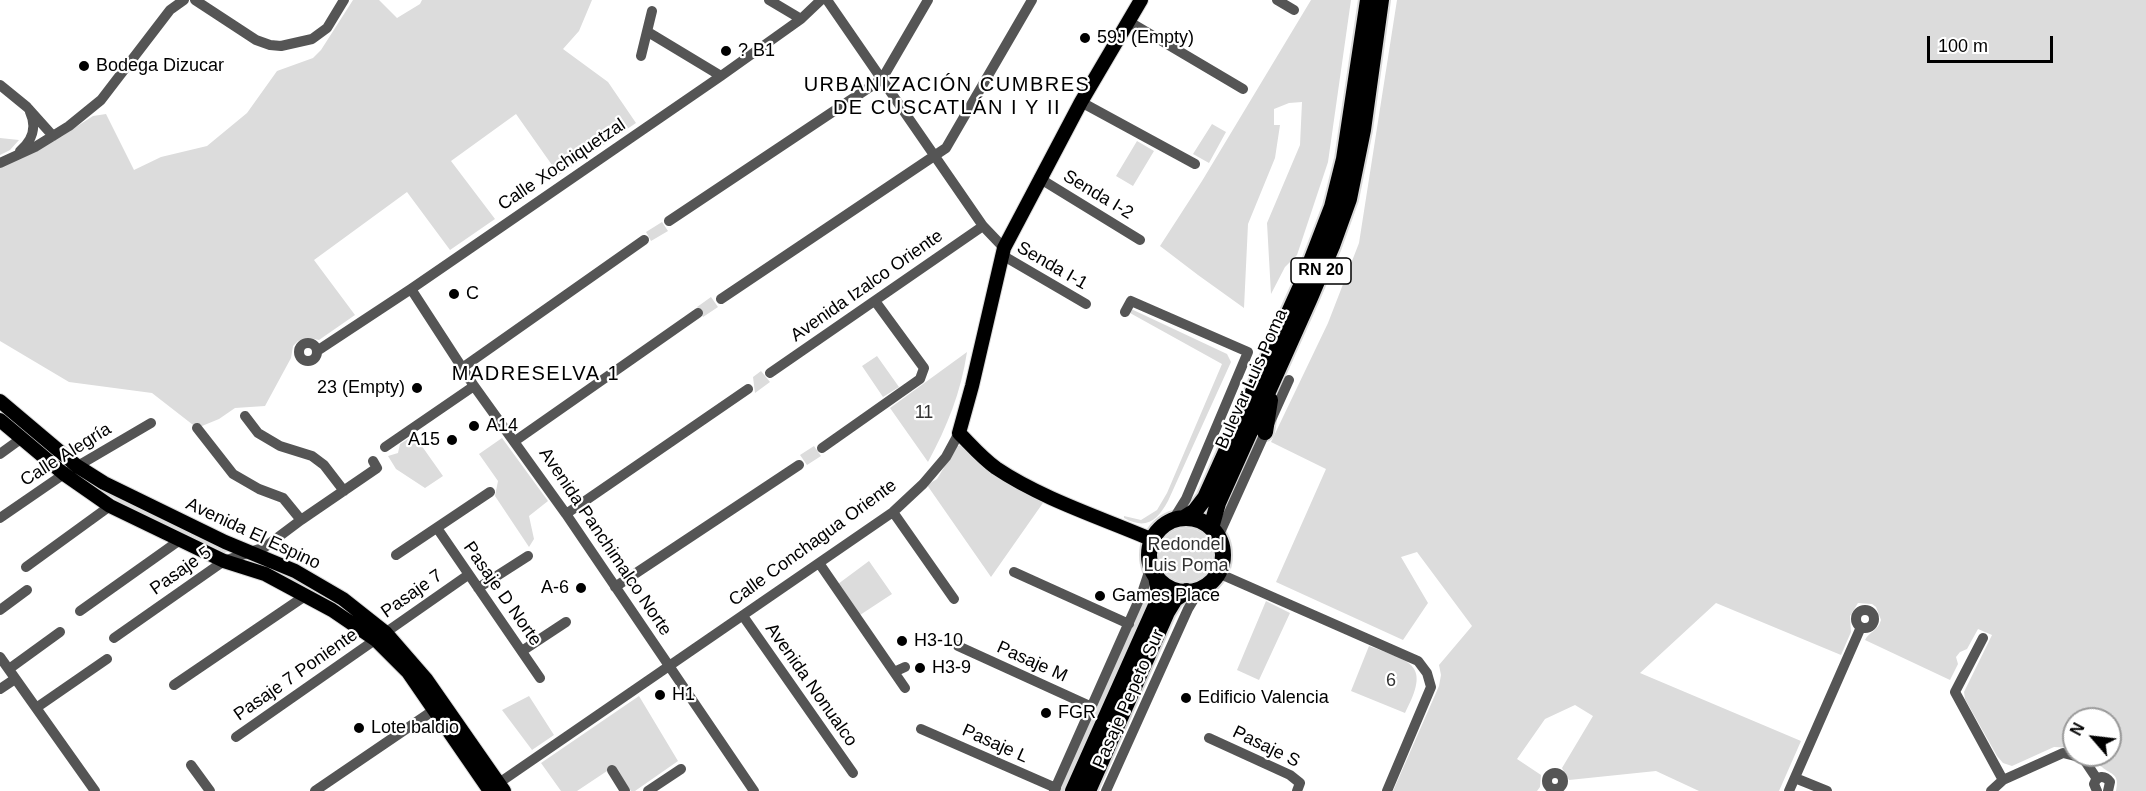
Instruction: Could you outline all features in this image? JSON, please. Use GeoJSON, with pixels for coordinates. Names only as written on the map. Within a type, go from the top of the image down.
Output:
{"type":"FeatureCollection","features":[{"type":"Feature","properties":{"kind":"highway","name":"Bulevar Luis Poma"},"geometry":{"type":"LineString","coordinates":[[1179,519],[1200,507],[1205,498],[1305,277],[1332,207],[1344,159],[1368,0]]}},
{"type":"Feature","properties":{"kind":"highway","name":"Bulevar Luis Poma"},"geometry":{"type":"LineString","coordinates":[[1215,532],[1218,503],[1281,380],[1349,199],[1363,130],[1381,0]]}},
{"type":"Feature","properties":{"kind":"highway"},"geometry":{"type":"LineString","coordinates":[[1265,432],[1281,380]]}},
{"type":"Feature","properties":{"kind":"highway"},"geometry":{"type":"LineString","coordinates":[[1179,519],[1196,519],[1215,532]]}},
{"type":"Feature","properties":{"kind":"highway","name":"RN 20"},"geometry":{"type":"LineString","coordinates":[[1153,540],[1163,526],[1179,519]]}},
{"type":"Feature","properties":{"kind":"highway","name":"RN 20"},"geometry":{"type":"LineString","coordinates":[[1215,532],[1223,555],[1218,573]]}},
{"type":"Feature","properties":{"kind":"highway"},"geometry":{"type":"LineString","coordinates":[[1073,791],[1158,601],[1159,593],[1150,550],[1153,540]]}},
{"type":"Feature","properties":{"kind":"highway"},"geometry":{"type":"LineString","coordinates":[[1154,571],[1167,586],[1193,590]]}},
{"type":"Feature","properties":{"kind":"highway"},"geometry":{"type":"LineString","coordinates":[[1088,791],[1167,612],[1175,599],[1208,584],[1218,573]]}},
{"type":"Feature","properties":{"kind":"main road","name":"Calle Conchagua Oriente"},"geometry":{"type":"LineString","coordinates":[[959,433],[1003,252],[1039,178],[1141,0]]}},
{"type":"Feature","properties":{"kind":"main road","name":"Avenida El Espino"},"geometry":{"type":"LineString","coordinates":[[0,400],[77,466],[152,507],[295,571],[343,599],[426,679],[494,789]]}},
{"type":"Feature","properties":{"kind":"main road","name":"Avenida El Espino"},"geometry":{"type":"LineString","coordinates":[[0,420],[64,474],[110,506],[224,561],[265,574],[381,636],[494,789]]}},
{"type":"Feature","properties":{"kind":"main road"},"geometry":{"type":"LineString","coordinates":[[959,433],[994,466],[1009,476],[1153,540]]}},
{"type":"Feature","properties":{"kind":"street"},"geometry":{"type":"LineString","coordinates":[[0,163],[69,126],[100,100],[170,10],[184,0]]}},
{"type":"Feature","properties":{"kind":"street"},"geometry":{"type":"LineString","coordinates":[[195,0],[256,40],[282,46],[312,39],[327,28],[344,0]]}},
{"type":"Feature","properties":{"kind":"street"},"geometry":{"type":"LineString","coordinates":[[769,0],[801,19]]}},
{"type":"Feature","properties":{"kind":"street","name":"Calle Xochiquetzal"},"geometry":{"type":"LineString","coordinates":[[317,351],[721,76],[801,19],[821,0]]}},
{"type":"Feature","properties":{"kind":"street","name":"Senda I-1"},"geometry":{"type":"LineString","coordinates":[[827,0],[1003,252],[1086,304]]}},
{"type":"Feature","properties":{"kind":"street"},"geometry":{"type":"LineString","coordinates":[[669,221],[882,79],[928,0]]}},
{"type":"Feature","properties":{"kind":"street"},"geometry":{"type":"LineString","coordinates":[[721,299],[946,148],[1032,0]]}},
{"type":"Feature","properties":{"kind":"street"},"geometry":{"type":"LineString","coordinates":[[1277,0],[1294,10]]}},
{"type":"Feature","properties":{"kind":"street"},"geometry":{"type":"LineString","coordinates":[[641,56],[652,11]]}},
{"type":"Feature","properties":{"kind":"street"},"geometry":{"type":"LineString","coordinates":[[1128,21],[1243,88]]}},
{"type":"Feature","properties":{"kind":"street"},"geometry":{"type":"LineString","coordinates":[[648,32],[721,76]]}},
{"type":"Feature","properties":{"kind":"street"},"geometry":{"type":"LineString","coordinates":[[0,85],[27,107],[53,136]]}},
{"type":"Feature","properties":{"kind":"street"},"geometry":{"type":"LineString","coordinates":[[1081,102],[1195,164]]}},
{"type":"Feature","properties":{"kind":"street"},"geometry":{"type":"LineString","coordinates":[[11,159],[24,149],[32,135],[34,123],[27,107]]}},
{"type":"Feature","properties":{"kind":"street","name":"Senda I-2"},"geometry":{"type":"LineString","coordinates":[[1039,178],[1140,240]]}},
{"type":"Feature","properties":{"kind":"street","name":"Avenida Izalco Oriente"},"geometry":{"type":"LineString","coordinates":[[770,373],[983,226]]}},
{"type":"Feature","properties":{"kind":"street"},"geometry":{"type":"LineString","coordinates":[[462,368],[644,240]]}},
{"type":"Feature","properties":{"kind":"street","name":"Avenida Panchimalco Norte"},"geometry":{"type":"LineString","coordinates":[[411,289],[474,386],[566,514],[754,791]]}},
{"type":"Feature","properties":{"kind":"street"},"geometry":{"type":"LineString","coordinates":[[822,448],[920,379],[923,374],[924,368],[875,301]]}},
{"type":"Feature","properties":{"kind":"street"},"geometry":{"type":"LineString","coordinates":[[1125,312],[1131,301],[1248,352],[1179,519]]}},
{"type":"Feature","properties":{"kind":"street"},"geometry":{"type":"LineString","coordinates":[[515,441],[698,313]]}},
{"type":"Feature","properties":{"kind":"street"},"geometry":{"type":"LineString","coordinates":[[385,447],[474,386]]}},
{"type":"Feature","properties":{"kind":"street"},"geometry":{"type":"LineString","coordinates":[[566,514],[747,389]]}},
{"type":"Feature","properties":{"kind":"street"},"geometry":{"type":"LineString","coordinates":[[245,416],[258,433],[280,446],[312,456],[324,465],[344,492]]}},
{"type":"Feature","properties":{"kind":"street","name":"Calle Alegría"},"geometry":{"type":"LineString","coordinates":[[0,518],[64,474],[151,423]]}},
{"type":"Feature","properties":{"kind":"street"},"geometry":{"type":"LineString","coordinates":[[197,428],[233,474],[259,489],[283,498],[301,520]]}},
{"type":"Feature","properties":{"kind":"street"},"geometry":{"type":"LineString","coordinates":[[1215,532],[1265,432]]}},
{"type":"Feature","properties":{"kind":"street","name":"Calle Conchagua Oriente"},"geometry":{"type":"LineString","coordinates":[[494,789],[669,665],[893,512],[946,458],[959,433]]}},
{"type":"Feature","properties":{"kind":"street"},"geometry":{"type":"LineString","coordinates":[[0,454],[22,438]]}},
{"type":"Feature","properties":{"kind":"street","name":"Pasaje 5"},"geometry":{"type":"LineString","coordinates":[[114,638],[224,561],[265,547],[344,492],[375,465]]}},
{"type":"Feature","properties":{"kind":"street"},"geometry":{"type":"LineString","coordinates":[[615,586],[799,465]]}},
{"type":"Feature","properties":{"kind":"street"},"geometry":{"type":"LineString","coordinates":[[396,555],[490,492]]}},
{"type":"Feature","properties":{"kind":"street"},"geometry":{"type":"LineString","coordinates":[[26,567],[110,506]]}},
{"type":"Feature","properties":{"kind":"street"},"geometry":{"type":"LineString","coordinates":[[893,512],[954,599]]}},
{"type":"Feature","properties":{"kind":"street","name":"Pasaje D Norte"},"geometry":{"type":"LineString","coordinates":[[437,528],[540,678]]}},
{"type":"Feature","properties":{"kind":"street"},"geometry":{"type":"LineString","coordinates":[[80,611],[180,540]]}},
{"type":"Feature","properties":{"kind":"street"},"geometry":{"type":"LineString","coordinates":[[478,588],[528,556]]}},
{"type":"Feature","properties":{"kind":"street"},"geometry":{"type":"LineString","coordinates":[[819,563],[905,688]]}},
{"type":"Feature","properties":{"kind":"street"},"geometry":{"type":"LineString","coordinates":[[1055,789],[1154,571]]}},
{"type":"Feature","properties":{"kind":"street"},"geometry":{"type":"LineString","coordinates":[[1014,572],[1129,624]]}},
{"type":"Feature","properties":{"kind":"street"},"geometry":{"type":"LineString","coordinates":[[1218,573],[1418,661],[1427,673],[1431,687],[1387,791]]}},
{"type":"Feature","properties":{"kind":"street","name":"Pasaje 7"},"geometry":{"type":"LineString","coordinates":[[381,636],[468,575]]}},
{"type":"Feature","properties":{"kind":"street"},"geometry":{"type":"LineString","coordinates":[[0,610],[27,590]]}},
{"type":"Feature","properties":{"kind":"street","name":"Pasaje Pepeto Sur"},"geometry":{"type":"LineString","coordinates":[[1106,791],[1188,609],[1193,590]]}},
{"type":"Feature","properties":{"kind":"street"},"geometry":{"type":"LineString","coordinates":[[174,685],[305,596]]}},
{"type":"Feature","properties":{"kind":"street","name":"Avenida Nonualco"},"geometry":{"type":"LineString","coordinates":[[742,616],[848,756],[853,773]]}},
{"type":"Feature","properties":{"kind":"street"},"geometry":{"type":"LineString","coordinates":[[522,651],[566,622]]}},
{"type":"Feature","properties":{"kind":"street"},"geometry":{"type":"LineString","coordinates":[[1789,791],[1861,627]]}},
{"type":"Feature","properties":{"kind":"street"},"geometry":{"type":"LineString","coordinates":[[0,689],[12,674],[60,633]]}},
{"type":"Feature","properties":{"kind":"street","name":"Pasaje 7 Poniente"},"geometry":{"type":"LineString","coordinates":[[236,737],[381,636]]}},
{"type":"Feature","properties":{"kind":"street"},"geometry":{"type":"LineString","coordinates":[[1983,638],[1955,692],[2003,780]]}},
{"type":"Feature","properties":{"kind":"street","name":"Pasaje M"},"geometry":{"type":"LineString","coordinates":[[958,646],[1092,707]]}},
{"type":"Feature","properties":{"kind":"street"},"geometry":{"type":"LineString","coordinates":[[0,657],[95,791]]}},
{"type":"Feature","properties":{"kind":"street"},"geometry":{"type":"LineString","coordinates":[[36,708],[107,659]]}},
{"type":"Feature","properties":{"kind":"street"},"geometry":{"type":"LineString","coordinates":[[894,672],[905,667]]}},
{"type":"Feature","properties":{"kind":"street"},"geometry":{"type":"LineString","coordinates":[[315,791],[434,710]]}},
{"type":"Feature","properties":{"kind":"street","name":"Pasaje L"},"geometry":{"type":"LineString","coordinates":[[921,729],[1055,789]]}},
{"type":"Feature","properties":{"kind":"street","name":"Pasaje S"},"geometry":{"type":"LineString","coordinates":[[1209,738],[1290,775],[1300,783],[1297,791]]}},
{"type":"Feature","properties":{"kind":"street"},"geometry":{"type":"LineString","coordinates":[[1991,791],[2003,780],[2063,753],[2083,758],[2097,779]]}},
{"type":"Feature","properties":{"kind":"street"},"geometry":{"type":"LineString","coordinates":[[191,765],[210,791]]}},
{"type":"Feature","properties":{"kind":"street"},"geometry":{"type":"LineString","coordinates":[[648,791],[681,769]]}},
{"type":"Feature","properties":{"kind":"street"},"geometry":{"type":"LineString","coordinates":[[612,770],[625,791]]}},
{"type":"Feature","properties":{"kind":"street"},"geometry":{"type":"LineString","coordinates":[[2097,791],[2094,784],[2102,777],[2109,780],[2108,791]]}},
{"type":"Feature","properties":{"kind":"street"},"geometry":{"type":"LineString","coordinates":[[1795,778],[1827,791]]}},
{"type":"Feature","properties":{"kind":"green space"},"geometry":{"type":"Polygon","coordinates":[[[353,0],[379,0],[397,18],[420,4],[422,0],[592,0],[579,31],[563,49],[608,82],[636,123],[559,175],[516,114],[451,161],[495,219],[450,250],[407,192],[314,260],[355,315],[319,340],[309,338],[298,341],[293,346],[291,358],[265,406],[235,408],[219,419],[197,428],[152,393],[69,382],[0,341],[0,167],[62,136],[93,116],[106,114],[134,170],[161,157],[207,146],[247,113],[277,71],[313,58],[321,50],[353,0]]]}},
{"type":"Feature","properties":{"kind":"green space"},"geometry":{"type":"Polygon","coordinates":[[[1311,0],[1351,0],[1328,162],[1297,255],[1285,267],[1271,294],[1267,223],[1300,145],[1302,102],[1289,103],[1274,109],[1274,125],[1280,125],[1275,158],[1248,224],[1244,308],[1160,246],[1311,0]]]}},
{"type":"Feature","properties":{"kind":"green space"},"geometry":{"type":"Polygon","coordinates":[[[1397,0],[2146,0],[2146,791],[2116,791],[2116,778],[2102,767],[2122,767],[2122,707],[2062,707],[2062,747],[2054,747],[2012,766],[2003,763],[1965,699],[1964,692],[1992,635],[1978,629],[1967,649],[1956,657],[1958,664],[1950,680],[1865,640],[1878,627],[1881,620],[1876,607],[1872,604],[1858,603],[1850,616],[1851,632],[1841,655],[1716,603],[1640,673],[1801,741],[1779,791],[1699,791],[1656,771],[1569,780],[1562,768],[1593,716],[1575,705],[1545,719],[1517,759],[1541,775],[1540,787],[1537,791],[1393,791],[1439,686],[1441,675],[1439,665],[1472,626],[1417,552],[1401,557],[1428,603],[1403,640],[1276,582],[1326,469],[1271,442],[1328,323],[1359,243],[1397,0]]]}},
{"type":"Feature","properties":{"kind":"green space"},"geometry":{"type":"Polygon","coordinates":[[[1212,124],[1226,132],[1209,163],[1193,154],[1212,124]]]}},
{"type":"Feature","properties":{"kind":"green space"},"geometry":{"type":"Polygon","coordinates":[[[0,138],[19,140],[10,150],[0,155],[0,138]]]}},
{"type":"Feature","properties":{"kind":"green space"},"geometry":{"type":"Polygon","coordinates":[[[1137,141],[1154,151],[1133,186],[1116,176],[1137,141]]]}},
{"type":"Feature","properties":{"kind":"green space"},"geometry":{"type":"Polygon","coordinates":[[[662,222],[668,231],[651,241],[646,232],[662,222]]]}},
{"type":"Feature","properties":{"kind":"green space"},"geometry":{"type":"Polygon","coordinates":[[[711,297],[718,307],[703,317],[697,307],[711,297]]]}},
{"type":"Feature","properties":{"kind":"green space"},"geometry":{"type":"Polygon","coordinates":[[[1129,308],[1227,354],[1231,362],[1168,501],[1160,514],[1145,523],[1132,522],[1124,516],[1141,520],[1157,510],[1167,493],[1222,364],[1130,313],[1129,308]]]}},
{"type":"Feature","properties":{"kind":"green space","name":"11"},"geometry":{"type":"Polygon","coordinates":[[[967,352],[952,409],[928,462],[890,408],[967,352]]]}},
{"type":"Feature","properties":{"kind":"green space"},"geometry":{"type":"Polygon","coordinates":[[[877,356],[899,387],[883,397],[862,366],[877,356]]]}},
{"type":"Feature","properties":{"kind":"green space"},"geometry":{"type":"Polygon","coordinates":[[[761,371],[770,382],[755,393],[753,377],[761,371]]]}},
{"type":"Feature","properties":{"kind":"green space"},"geometry":{"type":"Polygon","coordinates":[[[414,435],[443,476],[425,488],[396,469],[388,456],[398,453],[400,444],[414,435]]]}},
{"type":"Feature","properties":{"kind":"green space"},"geometry":{"type":"Polygon","coordinates":[[[502,438],[548,501],[529,516],[534,539],[529,547],[495,496],[498,481],[479,454],[502,438]]]}},
{"type":"Feature","properties":{"kind":"green space"},"geometry":{"type":"Polygon","coordinates":[[[962,445],[1010,485],[1045,500],[991,577],[927,485],[937,479],[957,446],[962,445]]]}},
{"type":"Feature","properties":{"kind":"green space"},"geometry":{"type":"Polygon","coordinates":[[[814,446],[821,456],[807,465],[800,455],[814,446]]]}},
{"type":"Feature","properties":{"kind":"green space"},"geometry":{"type":"Polygon","coordinates":[[[82,479],[230,550],[221,555],[136,512],[82,479]]]}},
{"type":"Feature","properties":{"kind":"green space","name":"Redondel Luis Poma"},"geometry":{"type":"Polygon","coordinates":[[[1186,528],[1196,530],[1205,536],[1211,545],[1213,555],[1211,565],[1205,574],[1196,580],[1186,582],[1176,580],[1167,574],[1161,565],[1159,555],[1161,545],[1167,536],[1176,530],[1186,528]]]}},
{"type":"Feature","properties":{"kind":"green space"},"geometry":{"type":"Polygon","coordinates":[[[869,561],[892,594],[860,615],[838,584],[869,561]]]}},
{"type":"Feature","properties":{"kind":"green space"},"geometry":{"type":"Polygon","coordinates":[[[266,565],[294,575],[366,622],[361,629],[260,567],[266,565]]]}},
{"type":"Feature","properties":{"kind":"green space"},"geometry":{"type":"Polygon","coordinates":[[[1150,581],[1151,597],[1064,791],[1056,791],[1150,581]]]}},
{"type":"Feature","properties":{"kind":"green space"},"geometry":{"type":"Polygon","coordinates":[[[1266,601],[1290,613],[1259,680],[1237,670],[1266,601]]]}},
{"type":"Feature","properties":{"kind":"green space","name":"6"},"geometry":{"type":"Polygon","coordinates":[[[1369,646],[1396,656],[1413,667],[1416,684],[1413,697],[1405,713],[1351,691],[1369,646]]]}},
{"type":"Feature","properties":{"kind":"green space"},"geometry":{"type":"Polygon","coordinates":[[[529,696],[554,735],[532,750],[502,710],[529,696]]]}},
{"type":"Feature","properties":{"kind":"green space"},"geometry":{"type":"Polygon","coordinates":[[[639,696],[678,761],[635,791],[631,791],[613,767],[577,791],[561,791],[541,763],[639,696]]]}},
{"type":"Feature","properties":{"kind":"place","name":"59J (Empty)"},"geometry":{"type":"Point","coordinates":[1085,38]}},
{"type":"Feature","properties":{"kind":"place","name":"? B1"},"geometry":{"type":"Point","coordinates":[726,51]}},
{"type":"Feature","properties":{"kind":"place","name":"Bodega Dizucar"},"geometry":{"type":"Point","coordinates":[84,66]}},
{"type":"Feature","properties":{"kind":"place","name":"C"},"geometry":{"type":"Point","coordinates":[454,294]}},
{"type":"Feature","properties":{"kind":"place","name":"23 (Empty)"},"geometry":{"type":"Point","coordinates":[417,388]}},
{"type":"Feature","properties":{"kind":"place","name":"A14"},"geometry":{"type":"Point","coordinates":[474,426]}},
{"type":"Feature","properties":{"kind":"place","name":"A15"},"geometry":{"type":"Point","coordinates":[452,440]}},
{"type":"Feature","properties":{"kind":"place","name":"A-6"},"geometry":{"type":"Point","coordinates":[581,588]}},
{"type":"Feature","properties":{"kind":"place","name":"Games Place"},"geometry":{"type":"Point","coordinates":[1100,596]}},
{"type":"Feature","properties":{"kind":"place","name":"H3-10"},"geometry":{"type":"Point","coordinates":[902,641]}},
{"type":"Feature","properties":{"kind":"place","name":"H3-9"},"geometry":{"type":"Point","coordinates":[920,668]}},
{"type":"Feature","properties":{"kind":"place","name":"H1"},"geometry":{"type":"Point","coordinates":[660,695]}},
{"type":"Feature","properties":{"kind":"place","name":"Edificio Valencia"},"geometry":{"type":"Point","coordinates":[1186,698]}},
{"type":"Feature","properties":{"kind":"place","name":"FGR"},"geometry":{"type":"Point","coordinates":[1046,713]}},
{"type":"Feature","properties":{"kind":"place","name":"Lote baldio"},"geometry":{"type":"Point","coordinates":[359,728]}},
{"type":"Feature","properties":{"kind":"district","name":"URBANIZACIÓN CUMBRES DE CUSCATLÁN I Y II"},"geometry":{"type":"Point","coordinates":[947,96]}},
{"type":"Feature","properties":{"kind":"district","name":"MADRESELVA 1"},"geometry":{"type":"Point","coordinates":[536,374]}}]}
